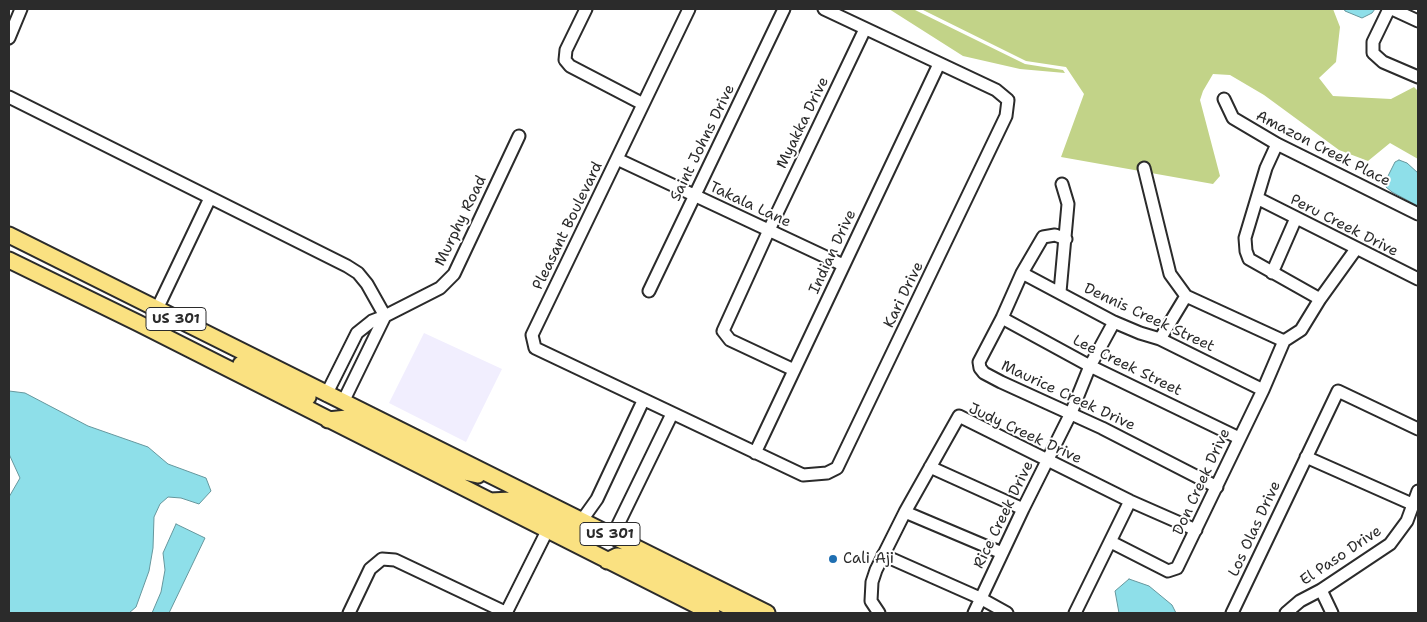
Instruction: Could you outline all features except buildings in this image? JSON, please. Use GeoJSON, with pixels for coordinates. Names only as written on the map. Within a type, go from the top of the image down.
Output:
{"type":"FeatureCollection","features":[{"type":"Feature","properties":{"kind":"main road","name":"US 301"},"geometry":{"type":"LineString","coordinates":[[9,235],[326,395],[582,520],[764,612]]}},
{"type":"Feature","properties":{"kind":"main road"},"geometry":{"type":"LineString","coordinates":[[9,247],[130,307],[154,308]]}},
{"type":"Feature","properties":{"kind":"main road","name":"US 301"},"geometry":{"type":"LineString","coordinates":[[9,260],[712,613]]}},
{"type":"Feature","properties":{"kind":"main road"},"geometry":{"type":"LineString","coordinates":[[138,324],[168,329],[318,402],[343,402]]}},
{"type":"Feature","properties":{"kind":"main road"},"geometry":{"type":"LineString","coordinates":[[328,420],[347,418],[440,464],[460,471],[497,478]]}},
{"type":"Feature","properties":{"kind":"main road"},"geometry":{"type":"LineString","coordinates":[[489,502],[512,500],[589,536],[612,535]]}},
{"type":"Feature","properties":{"kind":"main road"},"geometry":{"type":"LineString","coordinates":[[607,561],[617,556],[628,558],[734,609],[764,612]]}},
{"type":"Feature","properties":{"kind":"street"},"geometry":{"type":"LineString","coordinates":[[9,38],[21,9]]}},
{"type":"Feature","properties":{"kind":"street"},"geometry":{"type":"LineString","coordinates":[[586,9],[566,50],[565,60],[570,66],[643,104]]}},
{"type":"Feature","properties":{"kind":"street","name":"Pleasant Boulevard"},"geometry":{"type":"LineString","coordinates":[[689,9],[532,335],[535,348],[803,476]]}},
{"type":"Feature","properties":{"kind":"street","name":"Saint Johns Drive"},"geometry":{"type":"LineString","coordinates":[[649,291],[784,9]]}},
{"type":"Feature","properties":{"kind":"street"},"geometry":{"type":"LineString","coordinates":[[824,9],[939,64]]}},
{"type":"Feature","properties":{"kind":"street"},"geometry":{"type":"LineString","coordinates":[[1418,21],[1390,9],[1373,42],[1373,53],[1383,62],[1418,77]]}},
{"type":"Feature","properties":{"kind":"street","name":"Myakka Drive"},"geometry":{"type":"LineString","coordinates":[[794,370],[730,340],[723,331],[865,29]]}},
{"type":"Feature","properties":{"kind":"street","name":"Kari Drive"},"geometry":{"type":"LineString","coordinates":[[803,476],[826,473],[837,468],[1006,116],[1008,100],[996,90],[939,64]]}},
{"type":"Feature","properties":{"kind":"street","name":"Indian Drive"},"geometry":{"type":"LineString","coordinates":[[755,453],[939,64]]}},
{"type":"Feature","properties":{"kind":"street"},"geometry":{"type":"LineString","coordinates":[[9,97],[347,266],[358,274],[367,284],[385,316],[343,402]]}},
{"type":"Feature","properties":{"kind":"street","name":"Amazon Creek Place"},"geometry":{"type":"LineString","coordinates":[[1224,99],[1233,118],[1277,144],[1418,214]]}},
{"type":"Feature","properties":{"kind":"street","name":"Murphy Road"},"geometry":{"type":"LineString","coordinates":[[326,395],[357,333],[372,321],[440,288],[454,274],[519,136]]}},
{"type":"Feature","properties":{"kind":"street"},"geometry":{"type":"LineString","coordinates":[[1277,144],[1266,168],[1257,198],[1246,238],[1246,251],[1249,259],[1320,299]]}},
{"type":"Feature","properties":{"kind":"street","name":"Takala Lane"},"geometry":{"type":"LineString","coordinates":[[617,159],[843,265]]}},
{"type":"Feature","properties":{"kind":"street"},"geometry":{"type":"LineString","coordinates":[[1144,168],[1170,274],[1186,296],[1284,341],[1301,330],[1320,299],[1356,249]]}},
{"type":"Feature","properties":{"kind":"street"},"geometry":{"type":"LineString","coordinates":[[1060,292],[1068,204],[1062,184]]}},
{"type":"Feature","properties":{"kind":"street"},"geometry":{"type":"LineString","coordinates":[[154,308],[210,198]]}},
{"type":"Feature","properties":{"kind":"street","name":"Peru Creek Drive"},"geometry":{"type":"LineString","coordinates":[[1257,198],[1418,279]]}},
{"type":"Feature","properties":{"kind":"street"},"geometry":{"type":"LineString","coordinates":[[1272,273],[1296,218]]}},
{"type":"Feature","properties":{"kind":"street","name":"Maurice Creek Drive"},"geometry":{"type":"LineString","coordinates":[[1066,239],[1055,235],[1043,236],[1022,273],[1002,318],[979,362],[980,368],[984,373],[1001,382],[1071,413],[1217,487]]}},
{"type":"Feature","properties":{"kind":"street","name":"Dennis Creek Street"},"geometry":{"type":"LineString","coordinates":[[1022,273],[1114,322],[1160,339],[1263,390]]}},
{"type":"Feature","properties":{"kind":"street"},"geometry":{"type":"LineString","coordinates":[[1160,339],[1186,296]]}},
{"type":"Feature","properties":{"kind":"street","name":"Lee Creek Street"},"geometry":{"type":"LineString","coordinates":[[1002,318],[1090,366],[1239,438]]}},
{"type":"Feature","properties":{"kind":"street","name":"Rice Creek Drive"},"geometry":{"type":"LineString","coordinates":[[974,613],[1071,413],[1090,366],[1114,322]]}},
{"type":"Feature","properties":{"kind":"street","name":"Don Creek Drive"},"geometry":{"type":"LineString","coordinates":[[1111,542],[1168,571],[1177,568],[1263,390],[1284,341]]}},
{"type":"Feature","properties":{"kind":"street","name":"Los Olas Drive"},"geometry":{"type":"LineString","coordinates":[[1232,613],[1338,390],[1418,429]]}},
{"type":"Feature","properties":{"kind":"street"},"geometry":{"type":"LineString","coordinates":[[582,520],[597,499],[643,401]]}},
{"type":"Feature","properties":{"kind":"street"},"geometry":{"type":"LineString","coordinates":[[612,535],[672,414]]}},
{"type":"Feature","properties":{"kind":"street","name":"Judy Creek Drive"},"geometry":{"type":"LineString","coordinates":[[879,613],[871,601],[872,582],[905,512],[959,416],[1130,501],[1196,530]]}},
{"type":"Feature","properties":{"kind":"street"},"geometry":{"type":"LineString","coordinates":[[1306,457],[1412,504]]}},
{"type":"Feature","properties":{"kind":"street"},"geometry":{"type":"LineString","coordinates":[[930,467],[1023,509]]}},
{"type":"Feature","properties":{"kind":"street","name":"El Paso Drive"},"geometry":{"type":"LineString","coordinates":[[1286,613],[1300,601],[1321,590],[1390,544],[1407,521],[1418,491]]}},
{"type":"Feature","properties":{"kind":"street"},"geometry":{"type":"LineString","coordinates":[[1075,613],[1130,501]]}},
{"type":"Feature","properties":{"kind":"street"},"geometry":{"type":"LineString","coordinates":[[905,512],[1002,553]]}},
{"type":"Feature","properties":{"kind":"street"},"geometry":{"type":"LineString","coordinates":[[348,613],[370,569],[382,560],[395,560],[506,613],[550,533]]}},
{"type":"Feature","properties":{"kind":"street"},"geometry":{"type":"LineString","coordinates":[[514,613],[550,533]]}},
{"type":"Feature","properties":{"kind":"street"},"geometry":{"type":"LineString","coordinates":[[884,555],[980,598],[1007,613]]}},
{"type":"Feature","properties":{"kind":"street"},"geometry":{"type":"LineString","coordinates":[[1321,590],[1332,613]]}},
{"type":"Feature","properties":{"kind":"shaded area"},"geometry":{"type":"Polygon","coordinates":[[[424,333],[502,369],[466,442],[389,403],[424,333]]]}},
{"type":"Feature","properties":{"kind":"green space"},"geometry":{"type":"Polygon","coordinates":[[[889,9],[913,9],[1025,64],[1063,70],[1065,73],[1020,69],[963,56],[889,9]]]}},
{"type":"Feature","properties":{"kind":"green space"},"geometry":{"type":"Polygon","coordinates":[[[921,9],[1333,9],[1340,27],[1336,62],[1319,78],[1333,96],[1391,99],[1414,87],[1418,91],[1418,159],[1390,143],[1368,161],[1339,150],[1264,95],[1230,75],[1213,74],[1200,100],[1220,176],[1213,184],[1061,157],[1084,94],[1066,67],[1026,61],[921,9]]]}},
{"type":"Feature","properties":{"kind":"water"},"geometry":{"type":"Polygon","coordinates":[[[1344,9],[1375,9],[1372,13],[1362,18],[1344,9]]]}},
{"type":"Feature","properties":{"kind":"water"},"geometry":{"type":"Polygon","coordinates":[[[1399,160],[1407,163],[1418,173],[1418,206],[1386,187],[1386,180],[1395,162],[1399,160]]]}},
{"type":"Feature","properties":{"kind":"water"},"geometry":{"type":"Polygon","coordinates":[[[9,391],[25,393],[88,426],[148,447],[168,464],[206,478],[211,491],[199,504],[181,498],[168,497],[160,504],[154,517],[153,548],[149,571],[136,607],[129,613],[9,613],[9,497],[20,478],[9,454],[9,391]]]}},
{"type":"Feature","properties":{"kind":"water"},"geometry":{"type":"Polygon","coordinates":[[[176,524],[205,538],[169,613],[152,613],[161,592],[165,570],[163,553],[176,524]]]}},
{"type":"Feature","properties":{"kind":"water"},"geometry":{"type":"Polygon","coordinates":[[[1129,579],[1149,586],[1172,605],[1176,613],[1119,613],[1115,591],[1129,579]]]}},
{"type":"Feature","properties":{"kind":"place","name":"Cali Aji"},"geometry":{"type":"Point","coordinates":[833,559]}}]}
